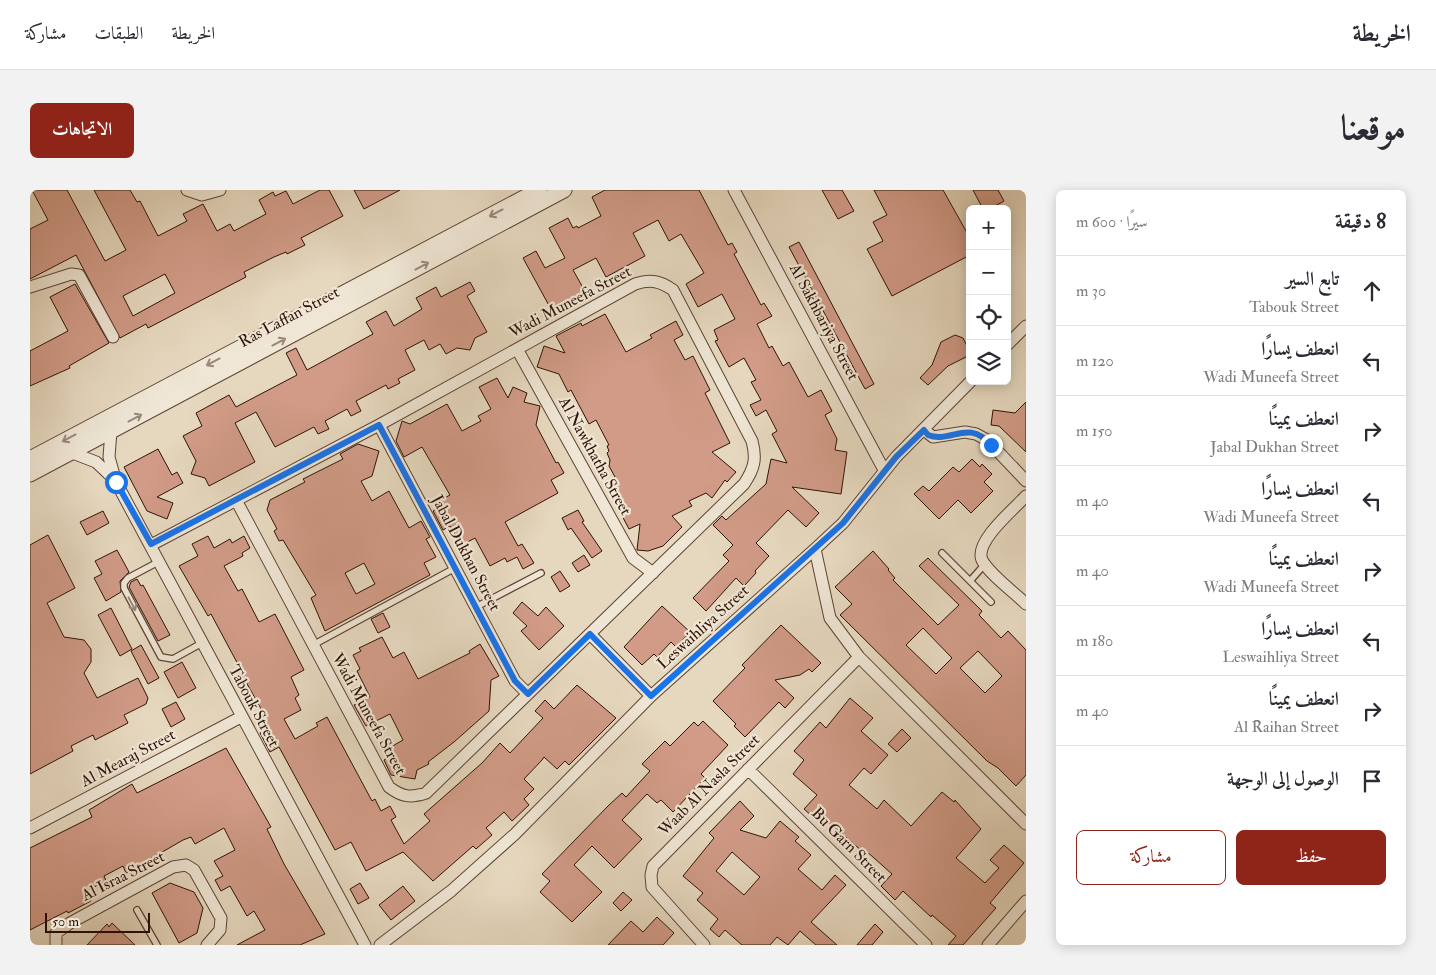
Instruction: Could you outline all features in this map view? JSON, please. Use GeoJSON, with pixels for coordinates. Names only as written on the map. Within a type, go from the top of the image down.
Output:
{"type":"FeatureCollection","features":[{"type":"Feature","properties":{"kind":"street"},"geometry":{"type":"LineString","coordinates":[[187,190],[202,196],[220,190]]}},
{"type":"Feature","properties":{"kind":"street","name":"Ras Laffan Street"},"geometry":{"type":"LineString","coordinates":[[30,459],[539,190]]}},
{"type":"Feature","properties":{"kind":"street","name":"Ras Laffan Street"},"geometry":{"type":"LineString","coordinates":[[30,474],[564,190]]}},
{"type":"Feature","properties":{"kind":"street","name":"Al Sakhbariya Street"},"geometry":{"type":"LineString","coordinates":[[734,190],[884,470]]}},
{"type":"Feature","properties":{"kind":"street"},"geometry":{"type":"LineString","coordinates":[[30,287],[66,275],[79,275],[114,337]]}},
{"type":"Feature","properties":{"kind":"street","name":"Wadi Muneefa Street"},"geometry":{"type":"LineString","coordinates":[[151,544],[379,425],[635,284],[647,280],[661,282],[673,290],[752,441],[756,455],[754,469],[744,484],[426,793],[414,797],[400,795],[389,787],[236,500]]}},
{"type":"Feature","properties":{"kind":"street"},"geometry":{"type":"LineString","coordinates":[[1011,341],[1026,326]]}},
{"type":"Feature","properties":{"kind":"street","name":"Al Nawkhatha Street"},"geometry":{"type":"LineString","coordinates":[[517,349],[633,558],[653,573]]}},
{"type":"Feature","properties":{"kind":"street","name":"Leswaihliya Street"},"geometry":{"type":"LineString","coordinates":[[380,945],[455,887],[515,834],[651,696],[843,523],[884,470],[967,385]]}},
{"type":"Feature","properties":{"kind":"street","name":"Jabal Dukhan Street"},"geometry":{"type":"LineString","coordinates":[[379,425],[515,681],[528,694]]}},
{"type":"Feature","properties":{"kind":"street"},"geometry":{"type":"LineString","coordinates":[[924,430],[933,437],[965,432],[982,436],[1026,481]]}},
{"type":"Feature","properties":{"kind":"street","name":"Tabouk Street"},"geometry":{"type":"LineString","coordinates":[[112,431],[110,457],[116,482]]}},
{"type":"Feature","properties":{"kind":"street","name":"Tabouk Street"},"geometry":{"type":"LineString","coordinates":[[70,452],[96,462],[116,482],[365,945]]}},
{"type":"Feature","properties":{"kind":"street"},"geometry":{"type":"LineString","coordinates":[[1026,496],[986,539],[981,549],[982,560],[985,564],[1026,604]]}},
{"type":"Feature","properties":{"kind":"street"},"geometry":{"type":"LineString","coordinates":[[815,549],[830,618],[859,657],[1026,824]]}},
{"type":"Feature","properties":{"kind":"street"},"geometry":{"type":"LineString","coordinates":[[590,634],[651,696]]}},
{"type":"Feature","properties":{"kind":"street","name":"Waab Al Nasla Street"},"geometry":{"type":"LineString","coordinates":[[704,945],[652,888],[653,866],[859,657]]}},
{"type":"Feature","properties":{"kind":"street","name":"Al Mearaj Street"},"geometry":{"type":"LineString","coordinates":[[30,828],[241,717]]}},
{"type":"Feature","properties":{"kind":"street","name":"Bu Garn Street"},"geometry":{"type":"LineString","coordinates":[[748,769],[926,945]]}},
{"type":"Feature","properties":{"kind":"street","name":"Al Israa Street"},"geometry":{"type":"LineString","coordinates":[[56,945],[56,933],[70,922],[173,867],[186,865],[194,870],[221,918],[220,930],[206,945]]}},
{"type":"Feature","properties":{"kind":"street"},"geometry":{"type":"LineString","coordinates":[[988,945],[1026,901]]}},
{"type":"Feature","properties":{"kind":"lane"},"geometry":{"type":"LineString","coordinates":[[942,553],[991,602]]}},
{"type":"Feature","properties":{"kind":"lane"},"geometry":{"type":"LineString","coordinates":[[160,561],[125,580],[124,588],[128,597],[161,658],[173,659],[203,643]]}},
{"type":"Feature","properties":{"kind":"lane"},"geometry":{"type":"LineString","coordinates":[[970,581],[985,564]]}},
{"type":"Feature","properties":{"kind":"lane"},"geometry":{"type":"LineString","coordinates":[[313,645],[455,568]]}},
{"type":"Feature","properties":{"kind":"lane"},"geometry":{"type":"LineString","coordinates":[[476,607],[541,573]]}},
{"type":"Feature","properties":{"kind":"lane"},"geometry":{"type":"LineString","coordinates":[[136,910],[157,945]]}},
{"type":"Feature","properties":{"kind":"building"},"geometry":{"type":"Polygon","coordinates":[[[32,190],[67,190],[105,261],[126,250],[94,190],[130,190],[137,202],[140,201],[158,236],[187,221],[183,214],[203,204],[217,231],[230,224],[234,231],[266,214],[259,200],[273,192],[275,196],[286,191],[293,204],[320,190],[329,190],[343,216],[301,238],[305,245],[287,254],[286,252],[274,257],[244,272],[246,277],[148,328],[146,324],[120,338],[76,255],[30,279],[30,229],[48,220],[32,190]],[[165,274],[123,296],[133,316],[175,293],[165,274]]]}},
{"type":"Feature","properties":{"kind":"building"},"geometry":{"type":"Polygon","coordinates":[[[354,190],[400,190],[364,209],[354,190]]]}},
{"type":"Feature","properties":{"kind":"building"},"geometry":{"type":"Polygon","coordinates":[[[605,190],[699,190],[728,245],[732,243],[737,252],[734,254],[761,305],[764,303],[772,316],[757,324],[769,348],[772,346],[783,366],[789,362],[808,397],[821,390],[832,411],[825,415],[837,439],[835,450],[847,452],[841,494],[792,487],[819,513],[806,527],[788,510],[756,543],[769,556],[755,571],[756,573],[744,586],[736,578],[706,611],[693,598],[729,561],[723,555],[733,545],[713,525],[722,516],[726,520],[766,484],[771,459],[787,463],[772,434],[777,431],[766,410],[756,416],[750,405],[761,400],[751,382],[756,380],[744,358],[729,367],[715,341],[718,340],[714,330],[735,319],[722,294],[698,307],[686,284],[704,273],[681,234],[669,241],[658,220],[633,233],[645,256],[606,277],[596,258],[573,270],[586,293],[552,311],[523,258],[536,251],[545,268],[565,258],[549,228],[568,218],[573,228],[577,226],[578,228],[601,216],[592,197],[605,190]]]}},
{"type":"Feature","properties":{"kind":"building"},"geometry":{"type":"Polygon","coordinates":[[[822,190],[842,190],[854,211],[838,219],[822,190]]]}},
{"type":"Feature","properties":{"kind":"building"},"geometry":{"type":"Polygon","coordinates":[[[874,190],[943,190],[966,231],[966,257],[892,296],[867,249],[883,241],[873,222],[887,215],[874,190]]]}},
{"type":"Feature","properties":{"kind":"building"},"geometry":{"type":"Polygon","coordinates":[[[973,190],[998,190],[1004,201],[997,205],[981,205],[973,190]]]}},
{"type":"Feature","properties":{"kind":"building"},"geometry":{"type":"Polygon","coordinates":[[[799,242],[874,384],[865,389],[789,247],[799,242]]]}},
{"type":"Feature","properties":{"kind":"building"},"geometry":{"type":"Polygon","coordinates":[[[470,282],[475,291],[467,296],[487,332],[475,338],[470,350],[457,348],[446,354],[440,344],[429,350],[424,340],[405,350],[415,370],[398,379],[400,383],[388,389],[386,385],[356,401],[361,411],[351,416],[347,409],[325,421],[329,429],[318,434],[314,427],[275,447],[256,412],[235,423],[255,462],[209,486],[205,478],[191,474],[196,461],[183,436],[202,426],[196,413],[229,395],[236,407],[297,375],[286,353],[296,348],[307,370],[373,334],[366,322],[386,311],[394,326],[422,309],[416,298],[436,287],[441,297],[470,282]]]}},
{"type":"Feature","properties":{"kind":"building"},"geometry":{"type":"Polygon","coordinates":[[[75,284],[109,343],[69,366],[70,368],[30,386],[30,351],[68,331],[50,297],[75,284]]]}},
{"type":"Feature","properties":{"kind":"building"},"geometry":{"type":"Polygon","coordinates":[[[605,314],[626,352],[652,338],[650,335],[676,321],[683,335],[674,340],[685,360],[693,356],[710,390],[705,393],[730,443],[712,452],[736,472],[727,482],[725,480],[712,498],[706,493],[689,501],[692,506],[672,516],[682,527],[663,546],[648,551],[637,550],[640,524],[629,529],[608,489],[615,485],[612,479],[615,477],[609,466],[610,460],[607,446],[609,445],[596,420],[589,424],[571,390],[568,392],[559,374],[537,367],[544,346],[565,353],[556,336],[581,323],[582,326],[605,314]]]}},
{"type":"Feature","properties":{"kind":"building"},"geometry":{"type":"Polygon","coordinates":[[[955,335],[963,338],[966,344],[966,357],[948,366],[928,385],[920,378],[932,365],[941,342],[955,335]]]}},
{"type":"Feature","properties":{"kind":"building"},"geometry":{"type":"Polygon","coordinates":[[[497,378],[508,398],[513,387],[527,393],[524,402],[540,406],[536,425],[556,463],[558,462],[564,473],[551,480],[558,493],[505,522],[518,546],[522,544],[534,563],[523,569],[517,557],[507,562],[505,558],[490,566],[475,538],[462,545],[450,526],[443,530],[433,511],[439,507],[437,502],[450,495],[422,447],[404,457],[396,441],[402,421],[410,424],[447,404],[462,431],[481,421],[478,416],[491,409],[479,387],[497,378]]]}},
{"type":"Feature","properties":{"kind":"building"},"geometry":{"type":"Polygon","coordinates":[[[1026,402],[1026,452],[999,426],[991,425],[993,410],[1015,413],[1026,402]]]}},
{"type":"Feature","properties":{"kind":"building"},"geometry":{"type":"Polygon","coordinates":[[[358,444],[379,451],[372,476],[361,481],[372,501],[389,491],[409,528],[421,521],[430,537],[426,539],[436,557],[424,563],[430,575],[325,631],[311,598],[316,595],[283,540],[279,541],[274,531],[277,529],[267,510],[270,500],[305,482],[303,479],[343,459],[340,454],[358,444]],[[364,563],[345,573],[356,594],[375,584],[364,563]]]}},
{"type":"Feature","properties":{"kind":"building"},"geometry":{"type":"Polygon","coordinates":[[[158,449],[172,475],[177,472],[183,483],[157,497],[173,503],[167,519],[147,511],[124,467],[158,449]]]}},
{"type":"Feature","properties":{"kind":"building"},"geometry":{"type":"Polygon","coordinates":[[[972,459],[980,467],[982,464],[992,474],[984,482],[993,491],[971,513],[958,500],[939,519],[914,494],[923,486],[929,491],[953,467],[959,472],[972,459]]]}},
{"type":"Feature","properties":{"kind":"building"},"geometry":{"type":"Polygon","coordinates":[[[578,510],[584,521],[582,522],[602,551],[592,558],[571,528],[568,530],[562,518],[578,510]]]}},
{"type":"Feature","properties":{"kind":"building"},"geometry":{"type":"Polygon","coordinates":[[[103,511],[109,523],[87,535],[80,522],[103,511]]]}},
{"type":"Feature","properties":{"kind":"building"},"geometry":{"type":"Polygon","coordinates":[[[48,535],[75,588],[47,603],[64,637],[84,640],[91,649],[91,662],[84,673],[97,698],[138,678],[148,698],[146,704],[124,715],[128,723],[95,740],[93,735],[71,746],[73,751],[30,774],[30,545],[48,535]]]}},
{"type":"Feature","properties":{"kind":"building"},"geometry":{"type":"Polygon","coordinates":[[[208,536],[214,548],[230,539],[232,543],[244,536],[250,548],[242,553],[243,556],[224,566],[238,591],[242,589],[259,622],[275,614],[304,670],[291,677],[299,695],[295,698],[301,710],[284,719],[295,739],[318,726],[316,723],[327,717],[372,801],[375,799],[381,811],[390,806],[396,817],[391,820],[404,844],[430,821],[424,814],[482,763],[500,743],[510,753],[543,718],[535,711],[545,700],[554,709],[577,685],[616,718],[569,765],[565,761],[557,769],[544,757],[524,779],[534,789],[524,799],[529,805],[512,821],[504,812],[486,828],[492,835],[476,849],[473,846],[433,881],[403,852],[366,871],[351,842],[335,850],[279,747],[270,752],[260,733],[268,728],[262,717],[265,716],[246,682],[244,683],[238,672],[241,670],[211,614],[208,616],[179,566],[198,556],[192,544],[208,536]]]}},
{"type":"Feature","properties":{"kind":"building"},"geometry":{"type":"Polygon","coordinates":[[[117,550],[129,572],[120,581],[121,592],[106,601],[94,578],[102,574],[95,561],[117,550]]]}},
{"type":"Feature","properties":{"kind":"building"},"geometry":{"type":"Polygon","coordinates":[[[873,551],[889,569],[895,578],[893,580],[938,625],[959,605],[919,566],[928,558],[982,611],[979,615],[1001,638],[1008,631],[1026,650],[1026,775],[1016,786],[998,768],[987,761],[840,615],[852,604],[835,587],[873,551]],[[923,628],[906,645],[936,674],[952,658],[923,628]],[[978,651],[960,668],[985,693],[1002,676],[978,651]]]}},
{"type":"Feature","properties":{"kind":"building"},"geometry":{"type":"Polygon","coordinates":[[[584,555],[590,565],[578,572],[572,563],[584,555]]]}},
{"type":"Feature","properties":{"kind":"building"},"geometry":{"type":"Polygon","coordinates":[[[560,571],[570,586],[560,592],[551,577],[560,571]]]}},
{"type":"Feature","properties":{"kind":"building"},"geometry":{"type":"Polygon","coordinates":[[[137,579],[141,586],[143,585],[170,635],[158,641],[129,587],[131,582],[137,579]]]}},
{"type":"Feature","properties":{"kind":"building"},"geometry":{"type":"Polygon","coordinates":[[[522,602],[538,616],[546,607],[564,626],[539,650],[521,631],[527,626],[513,613],[522,602]]]}},
{"type":"Feature","properties":{"kind":"building"},"geometry":{"type":"Polygon","coordinates":[[[662,606],[690,632],[676,647],[671,642],[657,657],[654,654],[642,665],[624,647],[662,606]]]}},
{"type":"Feature","properties":{"kind":"building"},"geometry":{"type":"Polygon","coordinates":[[[111,608],[132,649],[120,656],[98,615],[111,608]]]}},
{"type":"Feature","properties":{"kind":"building"},"geometry":{"type":"Polygon","coordinates":[[[383,613],[390,627],[378,633],[371,619],[383,613]]]}},
{"type":"Feature","properties":{"kind":"building"},"geometry":{"type":"Polygon","coordinates":[[[781,625],[821,663],[812,672],[809,669],[800,675],[775,680],[794,698],[785,708],[779,702],[745,737],[734,726],[736,724],[713,701],[745,668],[742,665],[781,625]]]}},
{"type":"Feature","properties":{"kind":"building"},"geometry":{"type":"Polygon","coordinates":[[[382,637],[393,658],[404,652],[418,679],[470,653],[469,651],[480,644],[499,676],[491,680],[489,711],[428,762],[429,764],[417,770],[415,779],[391,775],[384,760],[393,755],[389,748],[403,740],[390,714],[366,726],[354,705],[370,697],[357,671],[360,669],[353,655],[361,651],[359,648],[382,637]]]}},
{"type":"Feature","properties":{"kind":"building"},"geometry":{"type":"Polygon","coordinates":[[[141,645],[159,678],[148,684],[131,651],[141,645]]]}},
{"type":"Feature","properties":{"kind":"building"},"geometry":{"type":"Polygon","coordinates":[[[182,662],[196,688],[178,698],[164,672],[182,662]]]}},
{"type":"Feature","properties":{"kind":"building"},"geometry":{"type":"Polygon","coordinates":[[[850,698],[873,718],[861,731],[888,755],[871,774],[864,768],[849,785],[877,809],[884,800],[911,826],[942,792],[954,802],[955,800],[981,829],[956,858],[985,883],[999,868],[990,860],[1004,845],[1024,863],[990,903],[996,908],[963,945],[948,945],[956,936],[932,915],[931,917],[903,891],[895,900],[881,886],[892,874],[825,819],[821,824],[804,809],[817,795],[793,774],[804,760],[794,751],[820,722],[826,728],[850,698]]]}},
{"type":"Feature","properties":{"kind":"building"},"geometry":{"type":"Polygon","coordinates":[[[176,702],[185,719],[171,727],[162,709],[176,702]]]}},
{"type":"Feature","properties":{"kind":"building"},"geometry":{"type":"Polygon","coordinates":[[[703,721],[728,745],[701,774],[705,778],[673,812],[661,800],[657,803],[647,794],[622,820],[642,839],[614,868],[592,846],[574,865],[602,892],[572,922],[540,892],[550,881],[542,874],[622,793],[626,797],[650,771],[642,764],[665,741],[670,746],[694,722],[698,726],[703,721]]]}},
{"type":"Feature","properties":{"kind":"building"},"geometry":{"type":"Polygon","coordinates":[[[902,729],[911,738],[897,752],[888,744],[902,729]]]}},
{"type":"Feature","properties":{"kind":"building"},"geometry":{"type":"Polygon","coordinates":[[[226,748],[271,827],[267,829],[284,864],[325,934],[300,945],[237,945],[265,930],[254,911],[247,916],[230,886],[221,891],[215,880],[223,876],[214,861],[235,850],[224,828],[195,844],[191,837],[183,840],[126,873],[123,866],[104,876],[106,881],[86,891],[91,901],[30,930],[30,848],[92,817],[89,810],[132,784],[137,793],[226,748]]]}},
{"type":"Feature","properties":{"kind":"building"},"geometry":{"type":"Polygon","coordinates":[[[740,801],[754,816],[740,830],[766,838],[780,821],[799,837],[795,841],[811,855],[798,869],[822,890],[835,875],[846,885],[811,922],[837,945],[816,945],[800,931],[788,945],[777,937],[770,945],[742,945],[725,930],[719,937],[710,929],[718,919],[697,900],[703,893],[683,876],[714,838],[709,833],[740,801]],[[732,852],[716,871],[744,895],[760,877],[732,852]]]}},
{"type":"Feature","properties":{"kind":"building"},"geometry":{"type":"Polygon","coordinates":[[[170,883],[194,892],[203,908],[197,933],[179,943],[152,893],[170,883]]]}},
{"type":"Feature","properties":{"kind":"building"},"geometry":{"type":"Polygon","coordinates":[[[360,883],[369,898],[358,904],[350,889],[360,883]]]}},
{"type":"Feature","properties":{"kind":"building"},"geometry":{"type":"Polygon","coordinates":[[[403,886],[415,901],[391,920],[379,905],[403,886]]]}},
{"type":"Feature","properties":{"kind":"building"},"geometry":{"type":"Polygon","coordinates":[[[623,892],[632,900],[621,911],[613,903],[623,892]]]}},
{"type":"Feature","properties":{"kind":"building"},"geometry":{"type":"Polygon","coordinates":[[[657,917],[674,933],[663,945],[608,945],[631,921],[643,932],[657,917]]]}},
{"type":"Feature","properties":{"kind":"building"},"geometry":{"type":"Polygon","coordinates":[[[112,923],[135,945],[87,945],[107,924],[109,927],[112,923]]]}},
{"type":"Feature","properties":{"kind":"building"},"geometry":{"type":"Polygon","coordinates":[[[875,924],[883,932],[872,945],[857,945],[875,924]]]}},
{"type":"Feature","properties":{"kind":"route"},"geometry":{"type":"LineString","coordinates":[[116,482],[151,544],[379,425],[515,681],[528,694],[590,634],[651,696],[843,523],[884,470],[924,430],[933,437],[970,432],[982,436],[991,445]]}}]}
